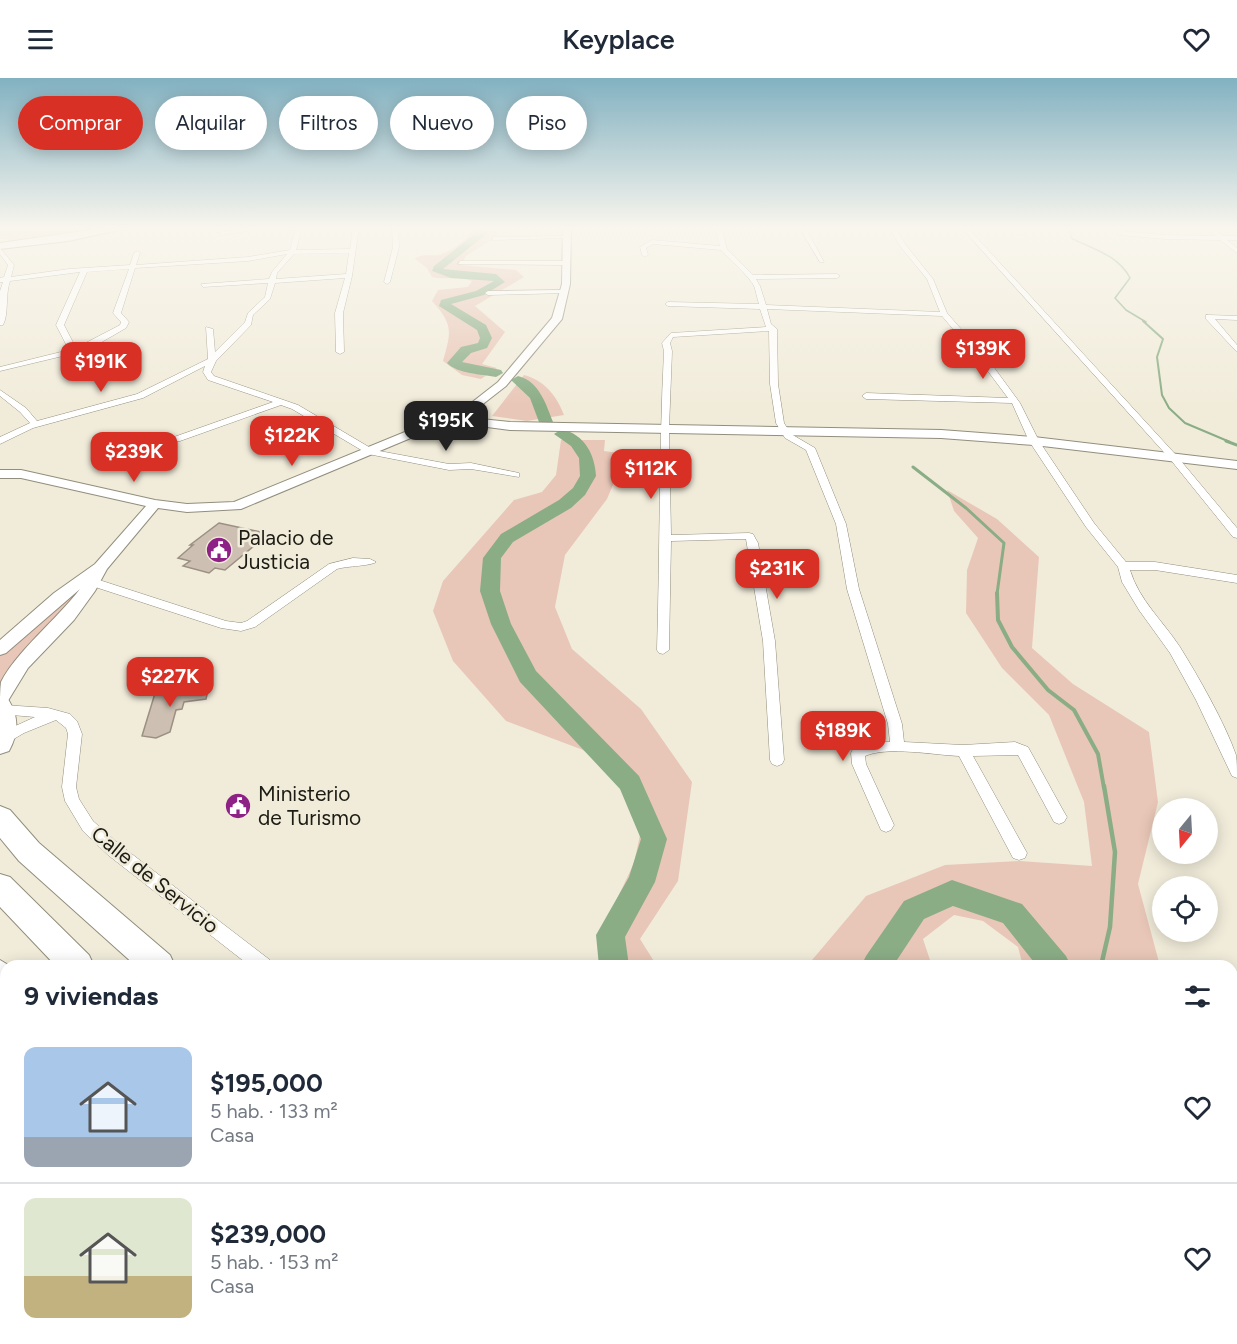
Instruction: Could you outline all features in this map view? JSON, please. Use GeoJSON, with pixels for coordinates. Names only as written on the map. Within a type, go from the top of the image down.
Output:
{"type":"FeatureCollection","features":[{"type":"Feature","properties":{"kind":"highway"},"geometry":{"type":"LineString","coordinates":[[1,705],[5,729],[1,742]]}},
{"type":"Feature","properties":{"kind":"highway"},"geometry":{"type":"LineString","coordinates":[[0,818],[29,852],[152,960]]}},
{"type":"Feature","properties":{"kind":"highway"},"geometry":{"type":"LineString","coordinates":[[0,887],[72,960]]}},
{"type":"Feature","properties":{"kind":"street"},"geometry":{"type":"LineString","coordinates":[[0,322],[3,317],[3,293],[6,286]]}},
{"type":"Feature","properties":{"kind":"street"},"geometry":{"type":"LineString","coordinates":[[74,351],[60,325],[77,286]]}},
{"type":"Feature","properties":{"kind":"street"},"geometry":{"type":"LineString","coordinates":[[0,369],[74,351],[94,344],[123,326],[125,322],[117,313],[125,286]]}},
{"type":"Feature","properties":{"kind":"street"},"geometry":{"type":"LineString","coordinates":[[0,441],[19,430],[36,424],[131,399],[212,360],[246,325],[250,314],[267,301],[270,286]]}},
{"type":"Feature","properties":{"kind":"street"},"geometry":{"type":"LineString","coordinates":[[340,352],[339,313],[346,286]]}},
{"type":"Feature","properties":{"kind":"street"},"geometry":{"type":"LineString","coordinates":[[0,474],[21,474],[154,504],[187,508],[236,506],[439,424],[470,409],[502,384],[550,329],[560,313],[565,286]]}},
{"type":"Feature","properties":{"kind":"street"},"geometry":{"type":"LineString","coordinates":[[757,286],[768,325],[773,329]]}},
{"type":"Feature","properties":{"kind":"street"},"geometry":{"type":"LineString","coordinates":[[933,286],[944,314],[987,363],[1024,416],[1034,441],[1090,525],[1122,566],[1128,582],[1145,610],[1175,650],[1203,700],[1237,772]]}},
{"type":"Feature","properties":{"kind":"street"},"geometry":{"type":"LineString","coordinates":[[1018,286],[1173,457],[1237,535]]}},
{"type":"Feature","properties":{"kind":"street"},"geometry":{"type":"LineString","coordinates":[[488,293],[565,292]]}},
{"type":"Feature","properties":{"kind":"street"},"geometry":{"type":"LineString","coordinates":[[668,304],[871,309],[944,314]]}},
{"type":"Feature","properties":{"kind":"street"},"geometry":{"type":"LineString","coordinates":[[1237,318],[1209,317],[1237,350]]}},
{"type":"Feature","properties":{"kind":"street"},"geometry":{"type":"LineString","coordinates":[[209,329],[212,360],[207,372],[211,378],[295,407],[371,452],[449,467],[479,467],[516,475]]}},
{"type":"Feature","properties":{"kind":"street"},"geometry":{"type":"LineString","coordinates":[[663,651],[668,351],[666,343],[671,335],[773,329]]}},
{"type":"Feature","properties":{"kind":"street"},"geometry":{"type":"LineString","coordinates":[[773,329],[773,368],[777,410],[788,435],[810,448],[841,524],[853,589],[895,724],[898,747]]}},
{"type":"Feature","properties":{"kind":"street"},"geometry":{"type":"LineString","coordinates":[[0,392],[23,410],[36,424]]}},
{"type":"Feature","properties":{"kind":"street"},"geometry":{"type":"LineString","coordinates":[[866,396],[1013,401]]}},
{"type":"Feature","properties":{"kind":"street"},"geometry":{"type":"LineString","coordinates":[[177,439],[281,402]]}},
{"type":"Feature","properties":{"kind":"street"},"geometry":{"type":"LineString","coordinates":[[470,409],[483,423]]}},
{"type":"Feature","properties":{"kind":"street"},"geometry":{"type":"LineString","coordinates":[[439,424],[464,427],[498,425],[941,434],[1034,441],[1235,464]]}},
{"type":"Feature","properties":{"kind":"street"},"geometry":{"type":"LineString","coordinates":[[439,424],[498,425]]}},
{"type":"Feature","properties":{"kind":"street"},"geometry":{"type":"LineString","coordinates":[[58,715],[1,705],[22,664],[68,616],[97,574],[154,504]]}},
{"type":"Feature","properties":{"kind":"street"},"geometry":{"type":"LineString","coordinates":[[666,538],[734,536],[749,537],[753,543],[769,641],[777,760]]}},
{"type":"Feature","properties":{"kind":"street"},"geometry":{"type":"LineString","coordinates":[[97,574],[225,625],[241,627],[251,624],[333,566],[353,561],[370,561]]}},
{"type":"Feature","properties":{"kind":"street"},"geometry":{"type":"LineString","coordinates":[[1122,566],[1155,566],[1237,579]]}},
{"type":"Feature","properties":{"kind":"street"},"geometry":{"type":"LineString","coordinates":[[0,649],[59,597],[97,574]]}},
{"type":"Feature","properties":{"kind":"street"},"geometry":{"type":"LineString","coordinates":[[1,742],[29,725],[58,715]]}},
{"type":"Feature","properties":{"kind":"street","name":"Calle de Servicio"},"geometry":{"type":"LineString","coordinates":[[58,715],[72,725],[75,734],[69,788],[72,801],[87,826],[114,850],[256,960]]}},
{"type":"Feature","properties":{"kind":"street"},"geometry":{"type":"LineString","coordinates":[[886,825],[859,764],[858,753],[870,748],[898,747],[963,751],[1015,748],[1023,751],[1059,817]]}},
{"type":"Feature","properties":{"kind":"street"},"geometry":{"type":"LineString","coordinates":[[963,751],[1019,853]]}},
{"type":"Feature","properties":{"kind":"shaded area"},"geometry":{"type":"Polygon","coordinates":[[[509,286],[475,306],[505,332],[482,364],[497,368],[481,379],[462,375],[443,361],[449,329],[444,316],[432,301],[438,290],[509,286]]]}},
{"type":"Feature","properties":{"kind":"shaded area"},"geometry":{"type":"Polygon","coordinates":[[[524,375],[538,381],[549,390],[558,401],[564,415],[527,421],[492,416],[524,375]]]}},
{"type":"Feature","properties":{"kind":"shaded area"},"geometry":{"type":"Polygon","coordinates":[[[561,440],[605,440],[604,451],[626,454],[607,499],[565,555],[555,607],[572,649],[641,709],[692,782],[678,881],[640,939],[653,960],[601,960],[598,939],[634,863],[643,821],[625,783],[583,750],[506,721],[453,661],[433,611],[443,581],[514,500],[542,492],[556,475],[561,440]]]}},
{"type":"Feature","properties":{"kind":"shaded area"},"geometry":{"type":"Polygon","coordinates":[[[947,490],[997,519],[1039,557],[1032,648],[1073,684],[1149,732],[1157,798],[1152,798],[1152,827],[1138,884],[1158,960],[1021,960],[1018,947],[983,921],[954,915],[923,939],[930,960],[812,960],[866,896],[945,865],[1020,861],[1092,866],[1084,802],[1049,715],[1002,668],[966,613],[967,570],[978,538],[954,511],[947,490]]]}},
{"type":"Feature","properties":{"kind":"shaded area"},"geometry":{"type":"Polygon","coordinates":[[[88,579],[80,594],[7,677],[0,689],[0,653],[88,579]]]}},
{"type":"Feature","properties":{"kind":"building","name":"Palacio de Justicia"},"geometry":{"type":"Polygon","coordinates":[[[219,523],[265,533],[257,540],[260,541],[225,570],[215,568],[209,573],[183,566],[190,561],[178,558],[193,545],[190,545],[219,523]]]}},
{"type":"Feature","properties":{"kind":"building"},"geometry":{"type":"Polygon","coordinates":[[[190,685],[188,690],[209,685],[206,699],[184,702],[182,709],[176,710],[170,732],[156,738],[142,736],[156,690],[190,685]]]}},
{"type":"Feature","properties":{"kind":"waterway"},"geometry":{"type":"LineString","coordinates":[[493,286],[480,293],[445,302],[445,306],[482,328],[486,338],[483,345],[466,350],[454,363],[496,373]]}},
{"type":"Feature","properties":{"kind":"waterway"},"geometry":{"type":"LineString","coordinates":[[1124,286],[1115,298],[1126,310],[1146,322]]}},
{"type":"Feature","properties":{"kind":"waterway"},"geometry":{"type":"LineString","coordinates":[[1143,321],[1163,339],[1157,357],[1162,395],[1169,408],[1185,423],[1230,442]]}},
{"type":"Feature","properties":{"kind":"waterway"},"geometry":{"type":"LineString","coordinates":[[518,380],[536,396],[546,422]]}},
{"type":"Feature","properties":{"kind":"waterway"},"geometry":{"type":"LineString","coordinates":[[562,434],[576,443],[587,458],[588,476],[579,491],[565,504],[507,538],[492,558],[490,591],[501,624],[528,676],[630,783],[654,839],[641,882],[610,935],[613,960]]}},
{"type":"Feature","properties":{"kind":"waterway"},"geometry":{"type":"LineString","coordinates":[[1226,441],[1237,445]]}},
{"type":"Feature","properties":{"kind":"waterway"},"geometry":{"type":"LineString","coordinates":[[913,467],[966,508],[1004,543],[997,594]]}},
{"type":"Feature","properties":{"kind":"waterway"},"geometry":{"type":"LineString","coordinates":[[997,594],[998,620],[1012,647],[1048,690],[1074,710],[1098,754],[1104,788]]}},
{"type":"Feature","properties":{"kind":"waterway"},"geometry":{"type":"LineString","coordinates":[[1102,960],[1110,927],[1115,852],[1104,786]]}},
{"type":"Feature","properties":{"kind":"waterway"},"geometry":{"type":"LineString","coordinates":[[880,960],[914,910],[952,893],[1012,913],[1051,960]]}},
{"type":"Feature","properties":{"kind":"place","name":"Palacio de Justicia"},"geometry":{"type":"Point","coordinates":[219,550]}},
{"type":"Feature","properties":{"kind":"place","name":"Ministerio de Turismo"},"geometry":{"type":"Point","coordinates":[238,806]}}]}
